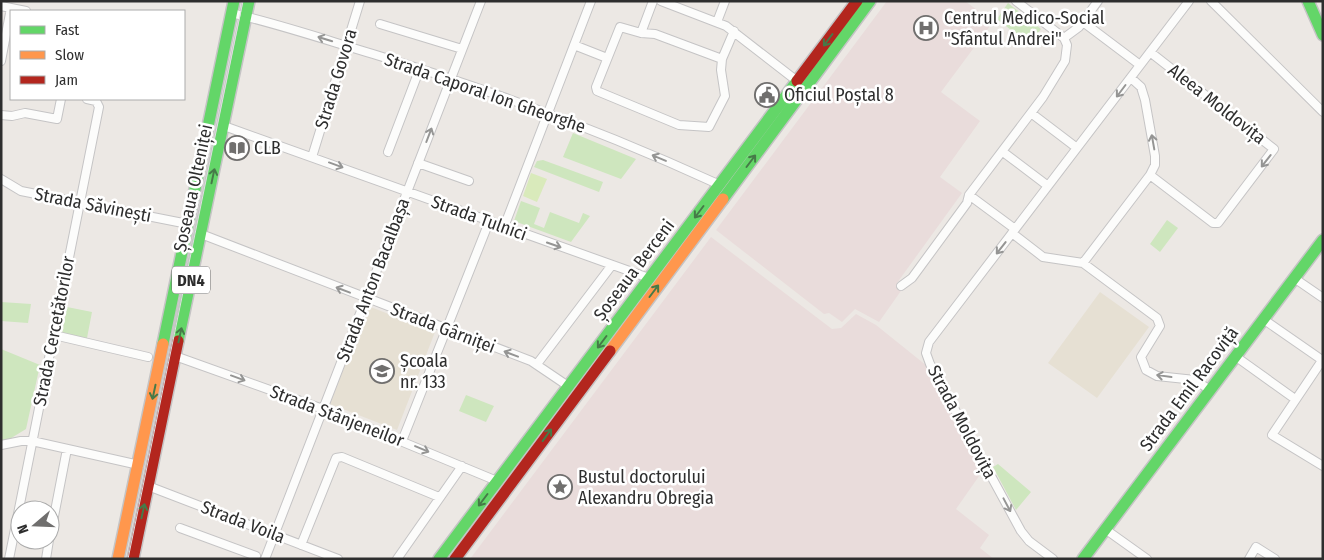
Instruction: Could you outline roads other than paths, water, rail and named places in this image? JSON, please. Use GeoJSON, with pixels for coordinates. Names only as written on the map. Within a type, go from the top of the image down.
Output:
{"type":"FeatureCollection","features":[{"type":"Feature","properties":{"kind":"main road","name":"Șoseaua Olteniței"},"geometry":{"type":"LineString","coordinates":[[118,559],[234,1]]}},
{"type":"Feature","properties":{"kind":"main road","name":"Șoseaua Olteniței"},"geometry":{"type":"LineString","coordinates":[[133,559],[249,1]]}},
{"type":"Feature","properties":{"kind":"main road","name":"Șoseaua Berceni"},"geometry":{"type":"LineString","coordinates":[[455,559],[526,463],[650,278],[720,185],[759,142],[797,81],[857,1]]}},
{"type":"Feature","properties":{"kind":"main road","name":"Șoseaua Berceni"},"geometry":{"type":"LineString","coordinates":[[439,559],[568,386],[595,361],[759,142],[870,1]]}},
{"type":"Feature","properties":{"kind":"main road"},"geometry":{"type":"LineString","coordinates":[[1308,1],[1323,35]]}},
{"type":"Feature","properties":{"kind":"main road","name":"Strada Emil Racoviță"},"geometry":{"type":"LineString","coordinates":[[1083,559],[1323,240]]}},
{"type":"Feature","properties":{"kind":"main road"},"geometry":{"type":"LineString","coordinates":[[516,456],[526,463]]}},
{"type":"Feature","properties":{"kind":"street","name":"Strada Govora"},"geometry":{"type":"LineString","coordinates":[[312,157],[360,1]]}},
{"type":"Feature","properties":{"kind":"street","name":"Strada Anton Bacalbașa"},"geometry":{"type":"LineString","coordinates":[[266,559],[481,1]]}},
{"type":"Feature","properties":{"kind":"street"},"geometry":{"type":"LineString","coordinates":[[504,227],[591,1]]}},
{"type":"Feature","properties":{"kind":"street"},"geometry":{"type":"LineString","coordinates":[[641,33],[653,1]]}},
{"type":"Feature","properties":{"kind":"street"},"geometry":{"type":"LineString","coordinates":[[661,1],[717,22],[734,31],[797,81]]}},
{"type":"Feature","properties":{"kind":"street"},"geometry":{"type":"LineString","coordinates":[[717,22],[725,1]]}},
{"type":"Feature","properties":{"kind":"street"},"geometry":{"type":"LineString","coordinates":[[901,286],[915,274],[1064,64],[1067,48],[1064,38],[1016,1]]}},
{"type":"Feature","properties":{"kind":"street"},"geometry":{"type":"LineString","coordinates":[[1064,38],[1083,22],[1098,1]]}},
{"type":"Feature","properties":{"kind":"street","name":"Strada Moldovița"},"geometry":{"type":"LineString","coordinates":[[1053,559],[1029,541],[1021,531],[930,364],[926,353],[929,342],[1189,1]]}},
{"type":"Feature","properties":{"kind":"street"},"geometry":{"type":"LineString","coordinates":[[1211,1],[1323,112]]}},
{"type":"Feature","properties":{"kind":"street"},"geometry":{"type":"LineString","coordinates":[[1,6],[21,10]]}},
{"type":"Feature","properties":{"kind":"street"},"geometry":{"type":"LineString","coordinates":[[1,61],[10,13]]}},
{"type":"Feature","properties":{"kind":"street","name":"Strada Caporal Ion Gheorghe"},"geometry":{"type":"LineString","coordinates":[[231,13],[451,78],[547,113],[720,185]]}},
{"type":"Feature","properties":{"kind":"street"},"geometry":{"type":"LineString","coordinates":[[1083,22],[1140,65]]}},
{"type":"Feature","properties":{"kind":"street"},"geometry":{"type":"LineString","coordinates":[[380,24],[462,49]]}},
{"type":"Feature","properties":{"kind":"street"},"geometry":{"type":"LineString","coordinates":[[722,59],[654,34],[641,33],[619,27],[596,88],[598,93],[679,125],[710,127],[725,96],[721,70],[722,59],[734,31]]}},
{"type":"Feature","properties":{"kind":"street"},"geometry":{"type":"LineString","coordinates":[[574,45],[606,58]]}},
{"type":"Feature","properties":{"kind":"street","name":"Aleea Moldovița"},"geometry":{"type":"LineString","coordinates":[[1131,78],[1141,87],[1146,100],[1155,156],[1155,165],[1150,175],[1216,224],[1274,150],[1150,52]]}},
{"type":"Feature","properties":{"kind":"street"},"geometry":{"type":"LineString","coordinates":[[388,152],[420,68]]}},
{"type":"Feature","properties":{"kind":"street"},"geometry":{"type":"LineString","coordinates":[[1,114],[12,116],[28,113],[57,119],[61,100]]}},
{"type":"Feature","properties":{"kind":"street","name":"Strada Cercetătorilor"},"geometry":{"type":"LineString","coordinates":[[10,555],[99,103],[90,100]]}},
{"type":"Feature","properties":{"kind":"street"},"geometry":{"type":"LineString","coordinates":[[1031,113],[1077,148]]}},
{"type":"Feature","properties":{"kind":"street","name":"Strada Tulnici"},"geometry":{"type":"LineString","coordinates":[[224,126],[650,278]]}},
{"type":"Feature","properties":{"kind":"street"},"geometry":{"type":"LineString","coordinates":[[1002,152],[1048,186]]}},
{"type":"Feature","properties":{"kind":"street"},"geometry":{"type":"LineString","coordinates":[[418,163],[469,181]]}},
{"type":"Feature","properties":{"kind":"street"},"geometry":{"type":"LineString","coordinates":[[1083,262],[1150,175]]}},
{"type":"Feature","properties":{"kind":"street","name":"Strada Săvinești"},"geometry":{"type":"LineString","coordinates":[[1,179],[21,191],[188,224]]}},
{"type":"Feature","properties":{"kind":"street"},"geometry":{"type":"LineString","coordinates":[[970,196],[1043,256],[1083,262],[1159,320],[1158,329],[1141,357],[1146,370],[1157,376],[1195,380],[1210,390]]}},
{"type":"Feature","properties":{"kind":"street"},"geometry":{"type":"LineString","coordinates":[[402,441],[489,222]]}},
{"type":"Feature","properties":{"kind":"street","name":"Strada Gârniței"},"geometry":{"type":"LineString","coordinates":[[201,234],[537,364],[568,386]]}},
{"type":"Feature","properties":{"kind":"street"},"geometry":{"type":"LineString","coordinates":[[537,364],[612,265]]}},
{"type":"Feature","properties":{"kind":"street"},"geometry":{"type":"LineString","coordinates":[[1294,278],[1323,298]]}},
{"type":"Feature","properties":{"kind":"street"},"geometry":{"type":"LineString","coordinates":[[1263,319],[1322,360],[1272,435],[1323,466]]}},
{"type":"Feature","properties":{"kind":"street"},"geometry":{"type":"LineString","coordinates":[[54,335],[148,357]]}},
{"type":"Feature","properties":{"kind":"street","name":"Strada Stânjeneilor"},"geometry":{"type":"LineString","coordinates":[[176,356],[323,409],[497,481]]}},
{"type":"Feature","properties":{"kind":"street"},"geometry":{"type":"LineString","coordinates":[[1235,356],[1296,398]]}},
{"type":"Feature","properties":{"kind":"street"},"geometry":{"type":"LineString","coordinates":[[1,445],[32,441],[139,465]]}},
{"type":"Feature","properties":{"kind":"street"},"geometry":{"type":"LineString","coordinates":[[58,500],[68,449]]}},
{"type":"Feature","properties":{"kind":"street"},"geometry":{"type":"LineString","coordinates":[[301,545],[332,463],[339,457],[439,497]]}},
{"type":"Feature","properties":{"kind":"street"},"geometry":{"type":"LineString","coordinates":[[397,559],[462,466]]}},
{"type":"Feature","properties":{"kind":"street","name":"Strada Voila"},"geometry":{"type":"LineString","coordinates":[[148,486],[338,559]]}},
{"type":"Feature","properties":{"kind":"street","name":"Strada Voila"},"geometry":{"type":"LineString","coordinates":[[180,528],[256,556]]}},
{"type":"Feature","properties":{"kind":"street"},"geometry":{"type":"LineString","coordinates":[[1105,529],[1147,559]]}},
{"type":"Feature","properties":{"kind":"street"},"geometry":{"type":"LineString","coordinates":[[1249,559],[1256,547],[1275,559]]}},
{"type":"Feature","properties":{"kind":"street"},"geometry":{"type":"LineString","coordinates":[[1,549],[10,555]]}},
{"type":"Feature","properties":{"kind":"tram line"},"geometry":{"type":"LineString","coordinates":[[128,559],[243,1]]}},
{"type":"Feature","properties":{"kind":"place","name":"Centrul Medico-Social \"Sfântul Andrei\""},"geometry":{"type":"Point","coordinates":[926,28]}},
{"type":"Feature","properties":{"kind":"place","name":"Oficiul Poștal 8"},"geometry":{"type":"Point","coordinates":[767,95]}},
{"type":"Feature","properties":{"kind":"place","name":"CLB"},"geometry":{"type":"Point","coordinates":[237,148]}},
{"type":"Feature","properties":{"kind":"place","name":"Școala nr. 133"},"geometry":{"type":"Point","coordinates":[382,371]}},
{"type":"Feature","properties":{"kind":"place","name":"Bustul doctorului Alexandru Obregia"},"geometry":{"type":"Point","coordinates":[560,487]}}]}
